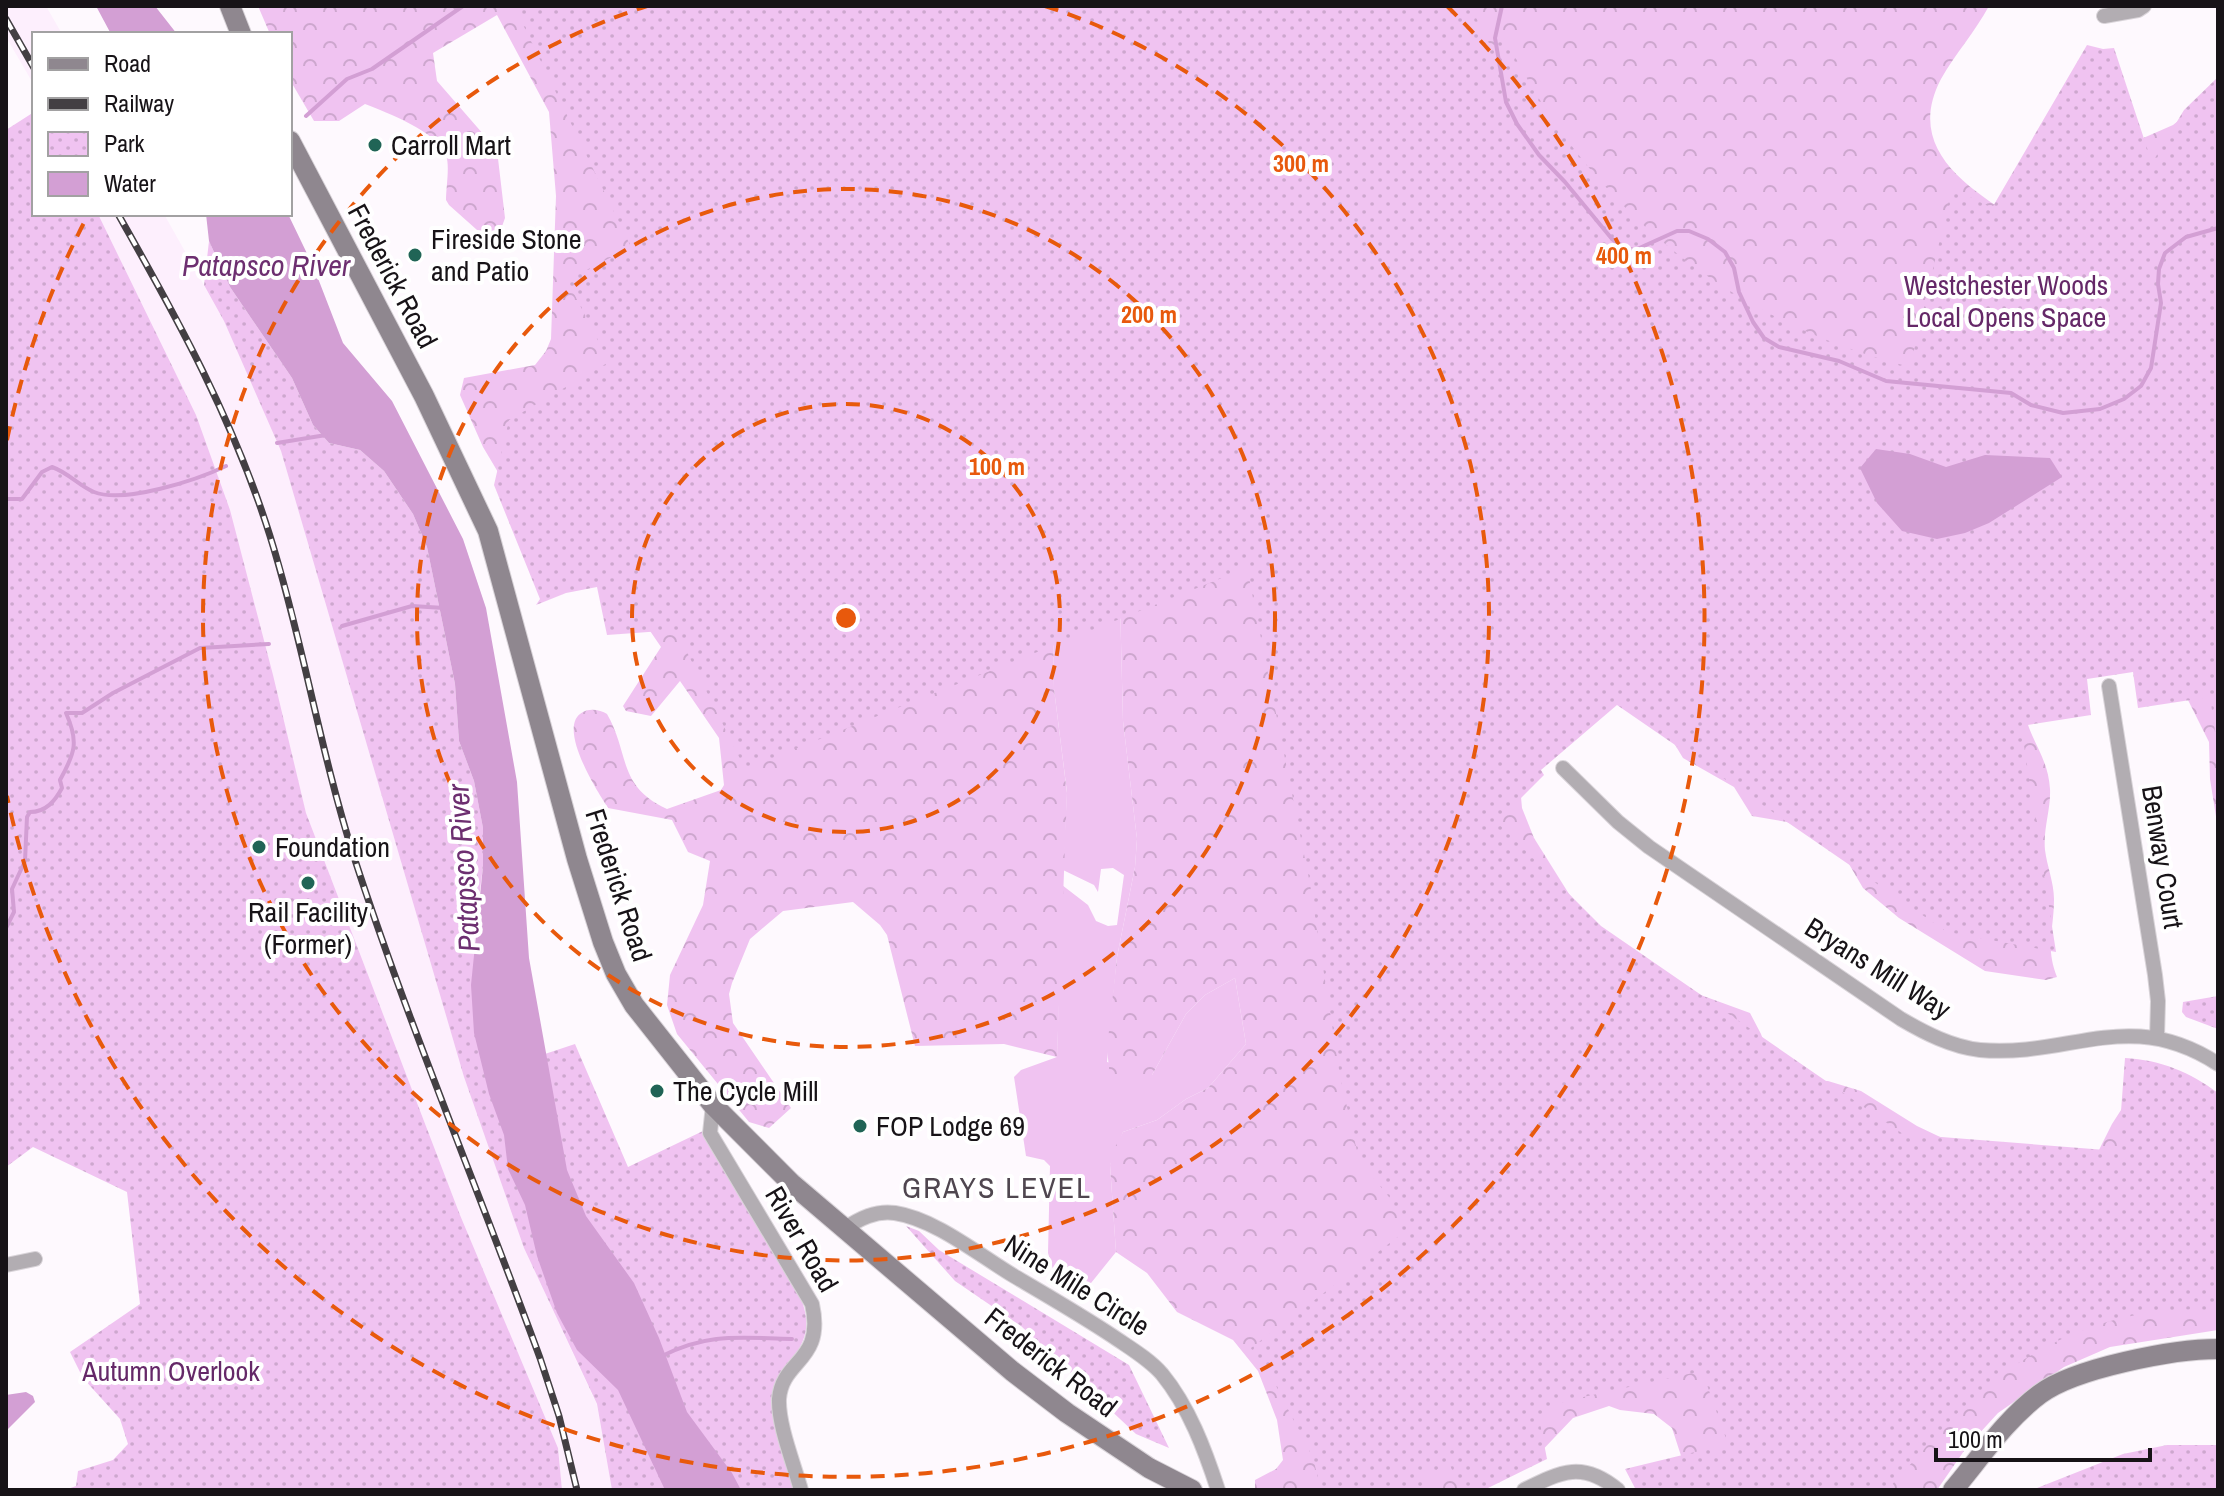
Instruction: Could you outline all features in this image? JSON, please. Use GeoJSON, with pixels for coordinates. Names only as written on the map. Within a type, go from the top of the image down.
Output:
{"type":"FeatureCollection","features":[{"type":"Feature","properties":{"kind":"main road"},"geometry":{"type":"LineString","coordinates":[[230,6],[240,32]]}},
{"type":"Feature","properties":{"kind":"main road","name":"Frederick Road"},"geometry":{"type":"LineString","coordinates":[[292,145],[424,396],[488,531],[577,859],[616,974],[642,1015],[713,1105],[791,1183],[844,1229],[1012,1371],[1067,1413],[1149,1468],[1192,1490]]}},
{"type":"Feature","properties":{"kind":"main road"},"geometry":{"type":"LineString","coordinates":[[1953,1490],[2011,1422],[2041,1393],[2072,1377],[2161,1354],[2218,1349]]}},
{"type":"Feature","properties":{"kind":"street"},"geometry":{"type":"LineString","coordinates":[[2104,16],[2130,12],[2144,6]]}},
{"type":"Feature","properties":{"kind":"street","name":"Benway Court"},"geometry":{"type":"LineString","coordinates":[[2109,686],[2155,975],[2157,1038]]}},
{"type":"Feature","properties":{"kind":"street","name":"Bryans Mill Way"},"geometry":{"type":"LineString","coordinates":[[1563,768],[1602,808],[1649,847],[1925,1033],[1976,1049],[2000,1051],[2025,1050],[2104,1036],[2157,1038],[2186,1047],[2218,1064]]}},
{"type":"Feature","properties":{"kind":"street","name":"River Road"},"geometry":{"type":"LineString","coordinates":[[713,1105],[710,1133],[812,1304],[816,1319],[812,1343],[783,1386],[779,1399],[801,1490]]}},
{"type":"Feature","properties":{"kind":"street","name":"Nine Mile Circle"},"geometry":{"type":"LineString","coordinates":[[844,1229],[860,1218],[878,1213],[892,1212],[923,1222],[1136,1352],[1161,1373],[1176,1394],[1207,1455],[1218,1490]]}},
{"type":"Feature","properties":{"kind":"street"},"geometry":{"type":"LineString","coordinates":[[6,1265],[35,1259]]}},
{"type":"Feature","properties":{"kind":"street"},"geometry":{"type":"LineString","coordinates":[[1524,1490],[1557,1474],[1576,1471],[1591,1473],[1618,1490]]}},
{"type":"Feature","properties":{"kind":"shaded area"},"geometry":{"type":"Polygon","coordinates":[[[6,6],[46,6],[61,32],[32,32],[32,82],[6,37],[6,6]]]}},
{"type":"Feature","properties":{"kind":"shaded area"},"geometry":{"type":"Polygon","coordinates":[[[99,216],[165,216],[224,321],[281,451],[464,1077],[524,1248],[597,1405],[612,1490],[562,1490],[558,1448],[460,1215],[306,813],[196,415],[99,216]]]}},
{"type":"Feature","properties":{"kind":"green space"},"geometry":{"type":"Polygon","coordinates":[[[258,6],[1076,6],[1053,611],[1054,689],[1067,793],[1057,1057],[1004,1044],[915,1046],[887,935],[853,902],[783,911],[750,939],[732,983],[729,994],[733,1023],[791,1108],[769,1128],[749,1122],[677,1034],[667,1005],[670,975],[703,905],[710,861],[688,852],[672,820],[608,808],[581,759],[574,731],[576,719],[583,712],[595,710],[607,714],[632,779],[651,800],[667,809],[721,790],[724,785],[719,738],[680,681],[651,716],[626,711],[623,706],[661,647],[635,609],[547,554],[483,447],[460,395],[464,378],[535,365],[551,339],[556,196],[549,112],[497,15],[433,53],[437,81],[497,150],[505,218],[495,246],[446,200],[447,160],[441,146],[422,131],[365,104],[339,121],[314,121],[292,83],[292,32],[269,32],[258,6]]]}},
{"type":"Feature","properties":{"kind":"green space","name":"Westchester Woods Local Opens Space"},"geometry":{"type":"Polygon","coordinates":[[[514,6],[1470,6],[1492,49],[1502,31],[1535,93],[1574,149],[1618,201],[1667,246],[1721,285],[1780,319],[1843,346],[1910,367],[1952,188],[1992,208],[2087,45],[2114,48],[2152,163],[2184,110],[2218,77],[2218,751],[2210,697],[2138,708],[2133,672],[2087,679],[2091,715],[2021,726],[2056,952],[1947,932],[1617,705],[1541,770],[1544,775],[1497,822],[1601,926],[1903,1134],[2118,1151],[2125,1058],[2163,1064],[2186,1073],[2218,1093],[2218,1311],[2156,1312],[2125,1317],[2094,1326],[2036,1352],[2009,1369],[1972,1400],[1887,1490],[1636,1490],[1625,1469],[1728,1444],[1702,1371],[1565,1401],[1539,1418],[1547,1459],[1484,1490],[1460,1490],[1450,1465],[1422,1475],[1428,1490],[1321,1490],[1313,1458],[1269,1372],[1264,1374],[1251,1348],[1403,1233],[1393,1202],[1359,1160],[1340,1076],[1310,884],[1247,568],[745,769],[676,630],[607,635],[597,587],[566,593],[536,605],[540,599],[494,485],[509,420],[609,362],[567,280],[631,247],[514,6]]]}},
{"type":"Feature","properties":{"kind":"green space","name":"Westchester Woods Local Opens Space"},"geometry":{"type":"Polygon","coordinates":[[[1124,6],[1989,6],[1941,79],[1932,103],[1930,124],[1935,144],[1959,177],[2012,216],[2141,139],[2173,125],[2197,106],[2218,83],[2218,829],[2210,779],[2209,742],[2188,700],[2153,666],[2068,675],[2025,714],[2046,768],[2050,789],[2045,842],[2054,893],[2051,947],[2057,977],[2046,980],[1985,971],[1899,918],[1863,888],[1839,847],[1787,822],[1752,816],[1734,787],[1683,758],[1663,725],[1620,682],[1523,786],[1521,797],[1534,838],[1569,894],[1609,938],[1698,994],[1750,1013],[1768,1054],[1803,1080],[1828,1081],[1861,1091],[1917,1126],[1957,1145],[2097,1154],[2130,1096],[2218,1105],[2218,1330],[2110,1347],[2064,1367],[1998,1413],[1966,1448],[1937,1490],[1657,1490],[1684,1465],[1672,1428],[1654,1414],[1609,1406],[1573,1418],[1534,1459],[1473,1490],[1255,1490],[1255,1480],[1276,1469],[1283,1460],[1277,1420],[1258,1371],[1233,1340],[1177,1312],[1147,1273],[1116,1252],[1110,1165],[1112,1153],[1123,1132],[1157,1120],[1208,1088],[1246,1044],[1235,978],[1205,995],[1186,1014],[1152,1075],[1115,1087],[1110,1077],[1107,1049],[1117,957],[1135,867],[1137,839],[1123,721],[1119,563],[1124,6]]]}},
{"type":"Feature","properties":{"kind":"green space","name":"Autumn Overlook"},"geometry":{"type":"Polygon","coordinates":[[[32,113],[32,216],[99,216],[196,415],[230,510],[306,813],[460,1215],[558,1448],[562,1490],[65,1490],[76,1486],[78,1471],[113,1460],[128,1444],[120,1419],[83,1378],[70,1352],[140,1304],[127,1192],[33,1147],[6,1167],[6,130],[32,113]]]}},
{"type":"Feature","properties":{"kind":"green space"},"geometry":{"type":"Polygon","coordinates":[[[209,241],[230,287],[292,378],[313,425],[329,443],[360,450],[384,471],[413,514],[427,547],[455,684],[459,741],[474,781],[483,828],[483,866],[474,938],[485,1074],[575,1044],[628,1167],[703,1131],[794,1281],[805,1312],[805,1335],[801,1345],[776,1382],[794,1490],[612,1490],[597,1404],[524,1248],[464,1077],[281,451],[224,321],[204,285],[209,241]]]}},
{"type":"Feature","properties":{"kind":"green space"},"geometry":{"type":"Polygon","coordinates":[[[1119,563],[1123,721],[1137,839],[1135,867],[1117,957],[1107,1062],[1152,1075],[1186,1014],[1205,995],[1235,978],[1246,1044],[1208,1088],[1157,1120],[1123,1132],[1110,1165],[1116,1252],[1087,1288],[1077,1289],[1055,1276],[1048,1253],[1050,1166],[1044,1160],[1026,1156],[1014,1077],[1021,1070],[1057,1057],[1062,885],[1088,905],[1096,921],[1108,926],[1117,925],[1124,875],[1113,868],[1101,869],[1098,892],[1094,885],[1063,870],[1067,792],[1054,689],[1053,611],[1119,563]]]}},
{"type":"Feature","properties":{"kind":"green space"},"geometry":{"type":"Polygon","coordinates":[[[2218,996],[2218,1029],[2186,1017],[2182,1012],[2183,1002],[2218,996]]]}},
{"type":"Feature","properties":{"kind":"green space"},"geometry":{"type":"Polygon","coordinates":[[[906,1226],[919,1231],[939,1250],[1129,1365],[1169,1448],[1136,1434],[1021,1326],[955,1281],[906,1226]]]}},
{"type":"Feature","properties":{"kind":"green space"},"geometry":{"type":"Polygon","coordinates":[[[2167,1445],[2218,1445],[2218,1490],[2032,1490],[2123,1454],[2167,1445]]]}},
{"type":"Feature","properties":{"kind":"water"},"geometry":{"type":"Polygon","coordinates":[[[96,6],[155,6],[175,32],[110,32],[96,6]]]}},
{"type":"Feature","properties":{"kind":"water","name":"Patapsco River"},"geometry":{"type":"Polygon","coordinates":[[[206,216],[289,216],[314,268],[343,343],[392,401],[463,539],[486,608],[517,782],[529,958],[567,1170],[586,1216],[634,1283],[687,1412],[741,1490],[665,1490],[618,1390],[577,1350],[557,1313],[537,1256],[525,1205],[508,1169],[504,1135],[489,1094],[474,1033],[471,985],[483,866],[483,828],[474,781],[459,741],[455,684],[427,547],[413,514],[384,471],[360,450],[329,443],[313,425],[292,378],[230,287],[209,241],[206,216]]]}},
{"type":"Feature","properties":{"kind":"water"},"geometry":{"type":"Polygon","coordinates":[[[1876,449],[1910,454],[1946,467],[1985,455],[2050,458],[2062,477],[1989,523],[1965,533],[1937,539],[1902,531],[1877,503],[1860,468],[1876,449]]]}},
{"type":"Feature","properties":{"kind":"water"},"geometry":{"type":"Polygon","coordinates":[[[26,1392],[33,1396],[35,1402],[6,1431],[6,1395],[26,1392]]]}},
{"type":"Feature","properties":{"kind":"waterway"},"geometry":{"type":"LineString","coordinates":[[306,116],[347,79],[372,69],[463,6]]}},
{"type":"Feature","properties":{"kind":"waterway"},"geometry":{"type":"LineString","coordinates":[[1502,6],[1495,38],[1506,102],[1539,155],[1612,239],[1625,248],[1635,250],[1677,231],[1689,231],[1708,239],[1725,252],[1734,268],[1739,292],[1764,338],[1779,347],[1839,361],[1886,381],[2011,393],[2031,405],[2063,413],[2100,409],[2124,399],[2141,386],[2151,368],[2161,303],[2159,269],[2165,253],[2186,237],[2218,228]]}},
{"type":"Feature","properties":{"kind":"waterway"},"geometry":{"type":"LineString","coordinates":[[277,443],[326,435]]}},
{"type":"Feature","properties":{"kind":"waterway"},"geometry":{"type":"LineString","coordinates":[[6,499],[22,499],[42,472],[52,467],[94,492],[123,495],[179,484],[226,466]]}},
{"type":"Feature","properties":{"kind":"waterway"},"geometry":{"type":"LineString","coordinates":[[342,626],[412,606],[444,608]]}},
{"type":"Feature","properties":{"kind":"waterway"},"geometry":{"type":"LineString","coordinates":[[6,928],[14,912],[12,889],[25,861],[27,817],[30,812],[45,808],[56,797],[62,788],[60,780],[72,755],[73,732],[66,713],[82,713],[113,693],[200,648],[269,644]]}},
{"type":"Feature","properties":{"kind":"waterway"},"geometry":{"type":"LineString","coordinates":[[662,1356],[711,1340],[792,1339]]}},
{"type":"Feature","properties":{"kind":"railway"},"geometry":{"type":"LineString","coordinates":[[6,19],[32,64]]}},
{"type":"Feature","properties":{"kind":"railway"},"geometry":{"type":"LineString","coordinates":[[119,216],[203,371],[256,493],[282,576],[331,777],[354,857],[421,1046],[540,1358],[559,1416],[577,1490]]}},
{"type":"Feature","properties":{"kind":"place","name":"Carroll Mart"},"geometry":{"type":"Point","coordinates":[375,145]}},
{"type":"Feature","properties":{"kind":"place","name":"Fireside Stone and Patio"},"geometry":{"type":"Point","coordinates":[415,255]}},
{"type":"Feature","properties":{"kind":"place","name":"Foundation"},"geometry":{"type":"Point","coordinates":[259,847]}},
{"type":"Feature","properties":{"kind":"place","name":"Rail Facility (Former)"},"geometry":{"type":"Point","coordinates":[308,883]}},
{"type":"Feature","properties":{"kind":"place","name":"The Cycle Mill"},"geometry":{"type":"Point","coordinates":[657,1091]}},
{"type":"Feature","properties":{"kind":"place","name":"FOP Lodge 69"},"geometry":{"type":"Point","coordinates":[860,1126]}},
{"type":"Feature","properties":{"kind":"district","name":"GRAYS LEVEL"},"geometry":{"type":"Point","coordinates":[997,1188]}}]}
